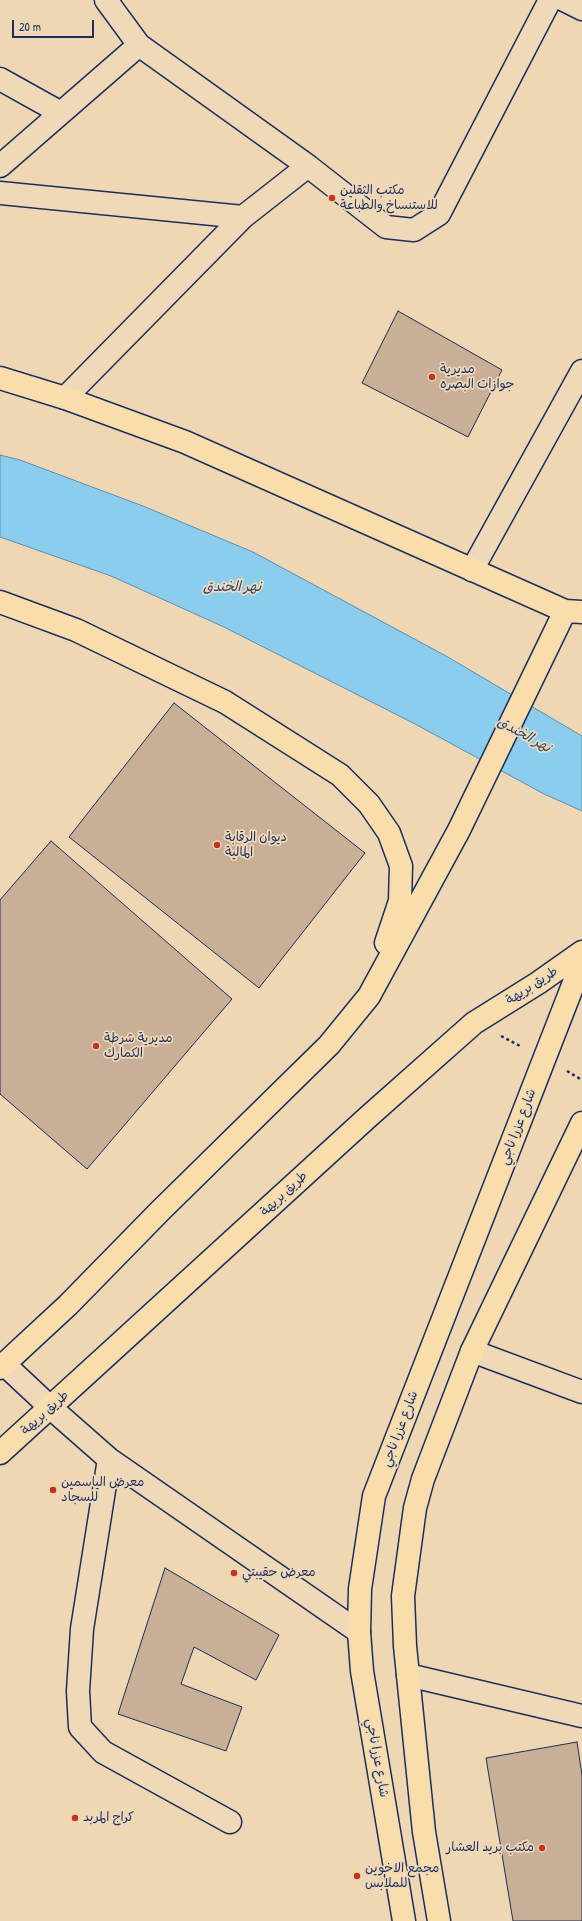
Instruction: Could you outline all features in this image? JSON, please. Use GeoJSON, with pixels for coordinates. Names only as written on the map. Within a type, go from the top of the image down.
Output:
{"type":"FeatureCollection","features":[{"type":"Feature","properties":{"kind":"main road"},"geometry":{"type":"LineString","coordinates":[[0,378],[65,398],[185,442],[472,570],[574,611],[539,664],[459,830],[369,996],[329,1045],[160,1211],[68,1305],[2,1366]]}},
{"type":"Feature","properties":{"kind":"main road"},"geometry":{"type":"LineString","coordinates":[[0,602],[76,630],[225,702],[340,775],[370,804],[389,834],[401,866],[400,901],[369,996]]}},
{"type":"Feature","properties":{"kind":"main road","name":"طريق بريهة"},"geometry":{"type":"LineString","coordinates":[[0,1454],[368,1116],[474,1023],[538,983],[582,952]]}},
{"type":"Feature","properties":{"kind":"main road","name":"شارع عزرا ناجي"},"geometry":{"type":"LineString","coordinates":[[404,1921],[362,1671],[359,1632],[360,1589],[374,1496],[582,962]]}},
{"type":"Feature","properties":{"kind":"main road"},"geometry":{"type":"LineString","coordinates":[[439,1921],[424,1832],[408,1674],[403,1596],[415,1508],[423,1479],[472,1350],[582,1124]]}},
{"type":"Feature","properties":{"kind":"street"},"geometry":{"type":"LineString","coordinates":[[106,0],[139,45],[308,166],[386,226],[414,230],[439,214],[550,0]]}},
{"type":"Feature","properties":{"kind":"street"},"geometry":{"type":"LineString","coordinates":[[564,0],[582,9]]}},
{"type":"Feature","properties":{"kind":"street"},"geometry":{"type":"LineString","coordinates":[[0,166],[139,45]]}},
{"type":"Feature","properties":{"kind":"street"},"geometry":{"type":"LineString","coordinates":[[0,78],[60,113]]}},
{"type":"Feature","properties":{"kind":"street"},"geometry":{"type":"LineString","coordinates":[[65,398],[243,217],[308,166]]}},
{"type":"Feature","properties":{"kind":"street"},"geometry":{"type":"LineString","coordinates":[[0,193],[243,217]]}},
{"type":"Feature","properties":{"kind":"street"},"geometry":{"type":"LineString","coordinates":[[472,570],[582,371]]}},
{"type":"Feature","properties":{"kind":"street"},"geometry":{"type":"LineString","coordinates":[[472,1350],[582,1392]]}},
{"type":"Feature","properties":{"kind":"street"},"geometry":{"type":"LineString","coordinates":[[2,1366],[109,1458],[359,1632]]}},
{"type":"Feature","properties":{"kind":"street"},"geometry":{"type":"LineString","coordinates":[[109,1458],[82,1629],[78,1691],[80,1727],[103,1752],[230,1822]]}},
{"type":"Feature","properties":{"kind":"street"},"geometry":{"type":"LineString","coordinates":[[408,1674],[582,1716]]}},
{"type":"Feature","properties":{"kind":"water","name":"نهر الخندق"},"geometry":{"type":"Polygon","coordinates":[[[0,455],[20,460],[143,506],[253,552],[446,656],[582,736],[582,811],[544,794],[415,724],[224,627],[111,576],[0,537],[0,455]]]}},
{"type":"Feature","properties":{"kind":"building","name":"مديرية جوازات البصره"},"geometry":{"type":"Polygon","coordinates":[[[398,311],[502,370],[468,437],[362,383],[398,311]]]}},
{"type":"Feature","properties":{"kind":"building","name":"ديوان الرقابة المالية"},"geometry":{"type":"Polygon","coordinates":[[[174,703],[365,853],[259,988],[69,837],[174,703]]]}},
{"type":"Feature","properties":{"kind":"building","name":"مديرية شرطة الكمارك"},"geometry":{"type":"Polygon","coordinates":[[[51,841],[232,999],[87,1169],[0,1094],[0,900],[51,841]]]}},
{"type":"Feature","properties":{"kind":"building"},"geometry":{"type":"Polygon","coordinates":[[[165,1568],[279,1635],[256,1680],[194,1647],[181,1684],[242,1707],[226,1751],[118,1714],[165,1568]]]}},
{"type":"Feature","properties":{"kind":"building","name":"مكتب بريد العشار"},"geometry":{"type":"Polygon","coordinates":[[[577,1742],[582,1775],[582,1921],[513,1921],[486,1758],[577,1742]]]}},
{"type":"Feature","properties":{"kind":"place","name":"مكتب الثقلين للاستنساخ والطباعة"},"geometry":{"type":"Point","coordinates":[332,198]}},
{"type":"Feature","properties":{"kind":"place","name":"مديرية جوازات البصره"},"geometry":{"type":"Point","coordinates":[432,377]}},
{"type":"Feature","properties":{"kind":"place","name":"ديوان الرقابة المالية"},"geometry":{"type":"Point","coordinates":[217,845]}},
{"type":"Feature","properties":{"kind":"place","name":"مديرية شرطة الكمارك"},"geometry":{"type":"Point","coordinates":[96,1046]}},
{"type":"Feature","properties":{"kind":"place","name":"معرض الياسمين للسجاد"},"geometry":{"type":"Point","coordinates":[53,1490]}},
{"type":"Feature","properties":{"kind":"place","name":"معرض حقيبتي"},"geometry":{"type":"Point","coordinates":[234,1573]}},
{"type":"Feature","properties":{"kind":"place","name":"كراج المربد"},"geometry":{"type":"Point","coordinates":[75,1818]}},
{"type":"Feature","properties":{"kind":"place","name":"مكتب بريد العشار"},"geometry":{"type":"Point","coordinates":[542,1848]}},
{"type":"Feature","properties":{"kind":"place","name":"مجمع الاخوين للملابس"},"geometry":{"type":"Point","coordinates":[357,1876]}}]}
